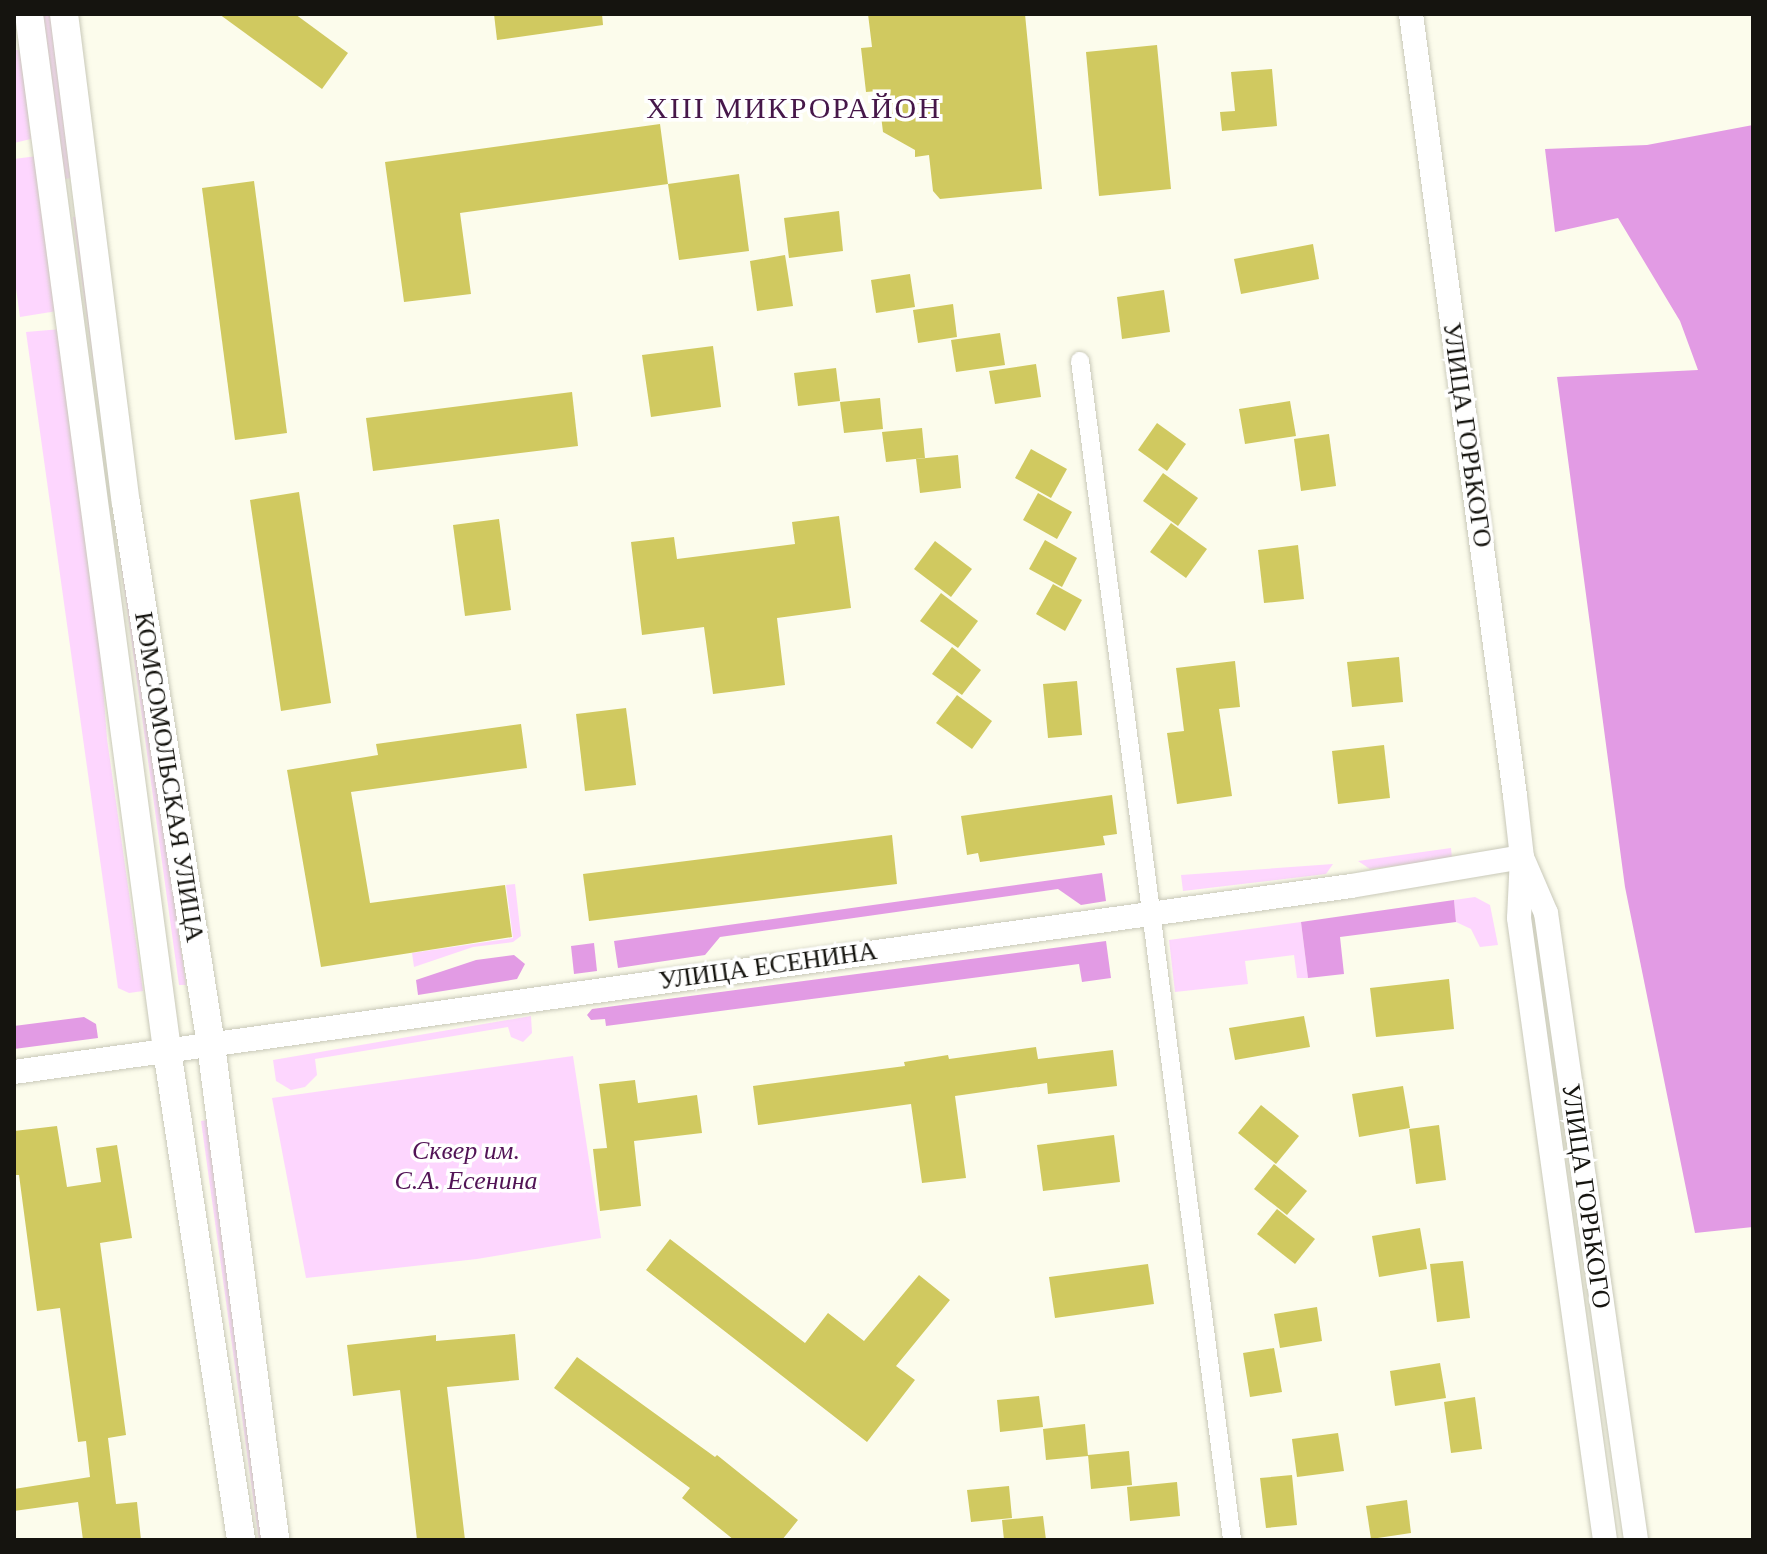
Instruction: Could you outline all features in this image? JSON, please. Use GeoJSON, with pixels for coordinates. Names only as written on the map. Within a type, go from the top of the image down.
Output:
{"type":"FeatureCollection","features":[{"type":"Feature","properties":{"kind":"main road","name":"КОМСОМОЛЬСКАЯ УЛИЦА"},"geometry":{"type":"LineString","coordinates":[[29,14],[167,1050],[241,1540]]}},
{"type":"Feature","properties":{"kind":"main road","name":"КОМСОМОЛЬСКАЯ УЛИЦА"},"geometry":{"type":"LineString","coordinates":[[64,14],[126,503],[211,1045],[275,1540]]}},
{"type":"Feature","properties":{"kind":"main road","name":"УЛИЦА ГОРЬКОГО"},"geometry":{"type":"LineString","coordinates":[[1411,14],[1522,857],[1519,918],[1605,1540]]}},
{"type":"Feature","properties":{"kind":"main road","name":"УЛИЦА ЕСЕНИНА"},"geometry":{"type":"LineString","coordinates":[[14,1072],[1351,886],[1522,857]]}},
{"type":"Feature","properties":{"kind":"main road","name":"УЛИЦА ГОРЬКОГО"},"geometry":{"type":"LineString","coordinates":[[1522,857],[1546,913],[1636,1540]]}},
{"type":"Feature","properties":{"kind":"street"},"geometry":{"type":"LineString","coordinates":[[1080,361],[1232,1540]]}},
{"type":"Feature","properties":{"kind":"green space"},"geometry":{"type":"Polygon","coordinates":[[[41,14],[51,14],[73,178],[64,179],[41,14]]]}},
{"type":"Feature","properties":{"kind":"green space"},"geometry":{"type":"Polygon","coordinates":[[[14,50],[21,50],[31,139],[14,143],[14,50]]]}},
{"type":"Feature","properties":{"kind":"green space"},"geometry":{"type":"Polygon","coordinates":[[[37,156],[57,311],[20,317],[14,274],[14,159],[37,156]]]}},
{"type":"Feature","properties":{"kind":"green space"},"geometry":{"type":"Polygon","coordinates":[[[79,216],[186,985],[179,985],[73,217],[79,216]]]}},
{"type":"Feature","properties":{"kind":"green space"},"geometry":{"type":"Polygon","coordinates":[[[61,329],[100,644],[107,739],[143,991],[129,993],[118,988],[26,332],[61,329]]]}},
{"type":"Feature","properties":{"kind":"green space"},"geometry":{"type":"Polygon","coordinates":[[[1451,848],[1452,859],[1370,869],[1358,861],[1451,848]]]}},
{"type":"Feature","properties":{"kind":"green space"},"geometry":{"type":"Polygon","coordinates":[[[1333,864],[1326,874],[1183,891],[1181,875],[1333,864]]]}},
{"type":"Feature","properties":{"kind":"green space"},"geometry":{"type":"Polygon","coordinates":[[[515,884],[521,936],[513,942],[473,947],[414,967],[412,953],[513,938],[506,885],[515,884]]]}},
{"type":"Feature","properties":{"kind":"green space"},"geometry":{"type":"Polygon","coordinates":[[[1475,897],[1490,905],[1498,945],[1480,947],[1471,929],[1456,922],[1454,900],[1475,897]]]}},
{"type":"Feature","properties":{"kind":"green space"},"geometry":{"type":"Polygon","coordinates":[[[1301,922],[1308,978],[1297,978],[1294,955],[1245,961],[1248,984],[1175,992],[1169,940],[1301,922]]]}},
{"type":"Feature","properties":{"kind":"green space"},"geometry":{"type":"Polygon","coordinates":[[[531,1016],[532,1033],[523,1042],[511,1037],[508,1027],[315,1059],[317,1075],[305,1087],[291,1090],[276,1081],[273,1060],[531,1016]]]}},
{"type":"Feature","properties":{"kind":"green space","name":"Сквер им. С.А. Есенина"},"geometry":{"type":"Polygon","coordinates":[[[573,1056],[601,1238],[477,1259],[306,1278],[272,1098],[573,1056]]]}},
{"type":"Feature","properties":{"kind":"green space"},"geometry":{"type":"Polygon","coordinates":[[[208,1120],[267,1540],[259,1540],[201,1121],[208,1120]]]}},
{"type":"Feature","properties":{"kind":"shaded area"},"geometry":{"type":"Polygon","coordinates":[[[1753,125],[1753,1227],[1695,1233],[1625,887],[1557,377],[1698,370],[1680,321],[1618,218],[1555,232],[1545,149],[1647,145],[1753,125]]]}},
{"type":"Feature","properties":{"kind":"shaded area"},"geometry":{"type":"Polygon","coordinates":[[[1102,873],[1106,901],[1081,905],[1058,889],[720,937],[705,955],[618,968],[614,941],[1102,873]]]}},
{"type":"Feature","properties":{"kind":"shaded area"},"geometry":{"type":"Polygon","coordinates":[[[1454,900],[1456,922],[1340,937],[1344,974],[1308,978],[1301,922],[1454,900]]]}},
{"type":"Feature","properties":{"kind":"shaded area"},"geometry":{"type":"Polygon","coordinates":[[[1106,941],[1111,978],[1082,982],[1079,964],[606,1026],[605,1019],[591,1020],[587,1015],[592,1009],[1106,941]]]}},
{"type":"Feature","properties":{"kind":"shaded area"},"geometry":{"type":"Polygon","coordinates":[[[594,943],[597,971],[574,974],[571,946],[594,943]]]}},
{"type":"Feature","properties":{"kind":"shaded area"},"geometry":{"type":"Polygon","coordinates":[[[514,955],[525,964],[517,979],[418,995],[416,980],[476,960],[514,955]]]}},
{"type":"Feature","properties":{"kind":"shaded area"},"geometry":{"type":"Polygon","coordinates":[[[84,1017],[96,1024],[98,1038],[14,1049],[14,1026],[84,1017]]]}},
{"type":"Feature","properties":{"kind":"building"},"geometry":{"type":"Polygon","coordinates":[[[219,14],[295,14],[348,53],[322,89],[219,14]]]}},
{"type":"Feature","properties":{"kind":"building"},"geometry":{"type":"Polygon","coordinates":[[[494,14],[602,14],[603,25],[497,40],[494,14]]]}},
{"type":"Feature","properties":{"kind":"building"},"geometry":{"type":"Polygon","coordinates":[[[868,14],[1025,14],[1042,189],[940,199],[933,191],[929,155],[915,157],[915,150],[883,132],[878,91],[866,92],[861,48],[872,47],[868,14]]]}},
{"type":"Feature","properties":{"kind":"building"},"geometry":{"type":"Polygon","coordinates":[[[1157,45],[1171,189],[1099,196],[1086,52],[1157,45]]]}},
{"type":"Feature","properties":{"kind":"building"},"geometry":{"type":"Polygon","coordinates":[[[1272,69],[1277,126],[1222,131],[1220,112],[1235,111],[1231,72],[1272,69]]]}},
{"type":"Feature","properties":{"kind":"building"},"geometry":{"type":"Polygon","coordinates":[[[660,124],[668,184],[460,213],[471,294],[404,302],[385,162],[660,124]]]}},
{"type":"Feature","properties":{"kind":"building"},"geometry":{"type":"Polygon","coordinates":[[[739,174],[749,251],[679,260],[668,184],[739,174]]]}},
{"type":"Feature","properties":{"kind":"building"},"geometry":{"type":"Polygon","coordinates":[[[254,181],[287,433],[235,440],[202,188],[254,181]]]}},
{"type":"Feature","properties":{"kind":"building"},"geometry":{"type":"Polygon","coordinates":[[[839,211],[843,251],[789,258],[784,218],[839,211]]]}},
{"type":"Feature","properties":{"kind":"building"},"geometry":{"type":"Polygon","coordinates":[[[1313,244],[1319,279],[1241,294],[1234,259],[1313,244]]]}},
{"type":"Feature","properties":{"kind":"building"},"geometry":{"type":"Polygon","coordinates":[[[785,255],[793,306],[757,311],[750,261],[785,255]]]}},
{"type":"Feature","properties":{"kind":"building"},"geometry":{"type":"Polygon","coordinates":[[[910,274],[915,307],[876,313],[871,280],[910,274]]]}},
{"type":"Feature","properties":{"kind":"building"},"geometry":{"type":"Polygon","coordinates":[[[1164,290],[1170,332],[1122,339],[1117,297],[1164,290]]]}},
{"type":"Feature","properties":{"kind":"building"},"geometry":{"type":"Polygon","coordinates":[[[953,304],[957,337],[918,343],[913,310],[953,304]]]}},
{"type":"Feature","properties":{"kind":"building"},"geometry":{"type":"Polygon","coordinates":[[[1000,333],[1005,365],[956,372],[951,340],[1000,333]]]}},
{"type":"Feature","properties":{"kind":"building"},"geometry":{"type":"Polygon","coordinates":[[[713,346],[721,407],[651,417],[642,355],[713,346]]]}},
{"type":"Feature","properties":{"kind":"building"},"geometry":{"type":"Polygon","coordinates":[[[1036,364],[1041,397],[995,404],[989,371],[1036,364]]]}},
{"type":"Feature","properties":{"kind":"building"},"geometry":{"type":"Polygon","coordinates":[[[836,368],[840,401],[798,406],[794,373],[836,368]]]}},
{"type":"Feature","properties":{"kind":"building"},"geometry":{"type":"Polygon","coordinates":[[[572,392],[578,446],[373,471],[366,418],[572,392]]]}},
{"type":"Feature","properties":{"kind":"building"},"geometry":{"type":"Polygon","coordinates":[[[880,398],[883,429],[844,433],[840,402],[880,398]]]}},
{"type":"Feature","properties":{"kind":"building"},"geometry":{"type":"Polygon","coordinates":[[[1290,401],[1296,436],[1245,444],[1239,409],[1290,401]]]}},
{"type":"Feature","properties":{"kind":"building"},"geometry":{"type":"Polygon","coordinates":[[[1157,423],[1186,444],[1167,471],[1138,450],[1157,423]]]}},
{"type":"Feature","properties":{"kind":"building"},"geometry":{"type":"Polygon","coordinates":[[[922,428],[925,458],[886,462],[882,432],[922,428]]]}},
{"type":"Feature","properties":{"kind":"building"},"geometry":{"type":"Polygon","coordinates":[[[1329,434],[1336,486],[1301,491],[1294,439],[1329,434]]]}},
{"type":"Feature","properties":{"kind":"building"},"geometry":{"type":"Polygon","coordinates":[[[1031,449],[1067,469],[1051,498],[1015,478],[1031,449]]]}},
{"type":"Feature","properties":{"kind":"building"},"geometry":{"type":"Polygon","coordinates":[[[958,455],[961,488],[920,493],[916,459],[958,455]]]}},
{"type":"Feature","properties":{"kind":"building"},"geometry":{"type":"Polygon","coordinates":[[[1163,473],[1198,498],[1178,526],[1143,501],[1163,473]]]}},
{"type":"Feature","properties":{"kind":"building"},"geometry":{"type":"Polygon","coordinates":[[[299,492],[331,703],[281,711],[250,500],[299,492]]]}},
{"type":"Feature","properties":{"kind":"building"},"geometry":{"type":"Polygon","coordinates":[[[1038,493],[1072,512],[1057,539],[1023,520],[1038,493]]]}},
{"type":"Feature","properties":{"kind":"building"},"geometry":{"type":"Polygon","coordinates":[[[839,516],[851,608],[777,618],[785,685],[713,694],[704,627],[642,635],[631,542],[674,537],[677,559],[795,544],[792,522],[839,516]]]}},
{"type":"Feature","properties":{"kind":"building"},"geometry":{"type":"Polygon","coordinates":[[[499,519],[511,610],[465,616],[453,525],[499,519]]]}},
{"type":"Feature","properties":{"kind":"building"},"geometry":{"type":"Polygon","coordinates":[[[1171,523],[1207,549],[1186,578],[1150,552],[1171,523]]]}},
{"type":"Feature","properties":{"kind":"building"},"geometry":{"type":"Polygon","coordinates":[[[1045,540],[1077,558],[1062,587],[1029,569],[1045,540]]]}},
{"type":"Feature","properties":{"kind":"building"},"geometry":{"type":"Polygon","coordinates":[[[935,541],[972,569],[951,597],[914,569],[935,541]]]}},
{"type":"Feature","properties":{"kind":"building"},"geometry":{"type":"Polygon","coordinates":[[[1298,545],[1304,599],[1264,603],[1258,550],[1298,545]]]}},
{"type":"Feature","properties":{"kind":"building"},"geometry":{"type":"Polygon","coordinates":[[[1053,584],[1082,600],[1065,631],[1036,614],[1053,584]]]}},
{"type":"Feature","properties":{"kind":"building"},"geometry":{"type":"Polygon","coordinates":[[[941,593],[978,621],[958,648],[920,621],[941,593]]]}},
{"type":"Feature","properties":{"kind":"building"},"geometry":{"type":"Polygon","coordinates":[[[952,647],[981,670],[962,695],[932,674],[952,647]]]}},
{"type":"Feature","properties":{"kind":"building"},"geometry":{"type":"Polygon","coordinates":[[[1399,657],[1403,702],[1352,707],[1347,662],[1399,657]]]}},
{"type":"Feature","properties":{"kind":"building"},"geometry":{"type":"Polygon","coordinates":[[[1235,661],[1240,707],[1219,709],[1232,796],[1177,804],[1167,733],[1184,731],[1176,668],[1235,661]]]}},
{"type":"Feature","properties":{"kind":"building"},"geometry":{"type":"Polygon","coordinates":[[[1077,681],[1082,735],[1048,738],[1043,684],[1077,681]]]}},
{"type":"Feature","properties":{"kind":"building"},"geometry":{"type":"Polygon","coordinates":[[[957,695],[992,721],[972,749],[936,723],[957,695]]]}},
{"type":"Feature","properties":{"kind":"building"},"geometry":{"type":"Polygon","coordinates":[[[626,708],[636,785],[585,791],[576,714],[626,708]]]}},
{"type":"Feature","properties":{"kind":"building"},"geometry":{"type":"Polygon","coordinates":[[[521,724],[527,768],[351,792],[370,903],[505,885],[512,937],[321,967],[287,770],[378,755],[376,744],[521,724]]]}},
{"type":"Feature","properties":{"kind":"building"},"geometry":{"type":"Polygon","coordinates":[[[1384,745],[1390,798],[1338,804],[1332,751],[1384,745]]]}},
{"type":"Feature","properties":{"kind":"building"},"geometry":{"type":"Polygon","coordinates":[[[1112,795],[1117,834],[1103,836],[1105,845],[980,862],[978,853],[967,855],[961,816],[1112,795]]]}},
{"type":"Feature","properties":{"kind":"building"},"geometry":{"type":"Polygon","coordinates":[[[892,835],[897,884],[589,921],[583,874],[892,835]]]}},
{"type":"Feature","properties":{"kind":"building"},"geometry":{"type":"Polygon","coordinates":[[[1449,979],[1454,1029],[1376,1037],[1370,988],[1449,979]]]}},
{"type":"Feature","properties":{"kind":"building"},"geometry":{"type":"Polygon","coordinates":[[[1304,1016],[1310,1047],[1235,1060],[1229,1028],[1304,1016]]]}},
{"type":"Feature","properties":{"kind":"building"},"geometry":{"type":"Polygon","coordinates":[[[1036,1047],[1038,1059],[1113,1050],[1117,1086],[1048,1094],[1047,1083],[955,1096],[966,1178],[922,1183],[911,1104],[758,1125],[753,1086],[905,1066],[904,1062],[948,1055],[949,1059],[1036,1047]]]}},
{"type":"Feature","properties":{"kind":"building"},"geometry":{"type":"Polygon","coordinates":[[[635,1080],[638,1103],[697,1095],[702,1133],[634,1141],[641,1206],[600,1211],[593,1149],[607,1148],[599,1084],[635,1080]]]}},
{"type":"Feature","properties":{"kind":"building"},"geometry":{"type":"Polygon","coordinates":[[[1403,1086],[1410,1128],[1359,1137],[1352,1094],[1403,1086]]]}},
{"type":"Feature","properties":{"kind":"building"},"geometry":{"type":"Polygon","coordinates":[[[1261,1105],[1299,1136],[1276,1164],[1238,1133],[1261,1105]]]}},
{"type":"Feature","properties":{"kind":"building"},"geometry":{"type":"Polygon","coordinates":[[[1439,1125],[1446,1180],[1416,1184],[1409,1129],[1439,1125]]]}},
{"type":"Feature","properties":{"kind":"building"},"geometry":{"type":"Polygon","coordinates":[[[57,1126],[67,1187],[101,1182],[96,1148],[117,1145],[132,1238],[100,1243],[126,1435],[108,1438],[116,1504],[137,1502],[141,1540],[83,1540],[78,1502],[14,1511],[14,1489],[90,1477],[86,1441],[78,1442],[60,1308],[37,1311],[19,1175],[15,1175],[14,1165],[14,1131],[57,1126]]]}},
{"type":"Feature","properties":{"kind":"building"},"geometry":{"type":"Polygon","coordinates":[[[1114,1135],[1120,1182],[1043,1191],[1037,1145],[1114,1135]]]}},
{"type":"Feature","properties":{"kind":"building"},"geometry":{"type":"Polygon","coordinates":[[[1274,1164],[1307,1191],[1287,1215],[1254,1189],[1274,1164]]]}},
{"type":"Feature","properties":{"kind":"building"},"geometry":{"type":"Polygon","coordinates":[[[1277,1209],[1315,1239],[1295,1264],[1257,1234],[1277,1209]]]}},
{"type":"Feature","properties":{"kind":"building"},"geometry":{"type":"Polygon","coordinates":[[[1420,1228],[1427,1269],[1379,1277],[1372,1236],[1420,1228]]]}},
{"type":"Feature","properties":{"kind":"building"},"geometry":{"type":"Polygon","coordinates":[[[670,1239],[805,1343],[828,1313],[864,1341],[919,1275],[950,1300],[896,1366],[915,1380],[867,1442],[646,1270],[670,1239]]]}},
{"type":"Feature","properties":{"kind":"building"},"geometry":{"type":"Polygon","coordinates":[[[1463,1261],[1470,1318],[1437,1322],[1430,1264],[1463,1261]]]}},
{"type":"Feature","properties":{"kind":"building"},"geometry":{"type":"Polygon","coordinates":[[[1148,1264],[1154,1304],[1055,1318],[1049,1277],[1148,1264]]]}},
{"type":"Feature","properties":{"kind":"building"},"geometry":{"type":"Polygon","coordinates":[[[1317,1307],[1322,1341],[1280,1348],[1274,1314],[1317,1307]]]}},
{"type":"Feature","properties":{"kind":"building"},"geometry":{"type":"Polygon","coordinates":[[[515,1334],[519,1380],[447,1387],[465,1540],[417,1540],[400,1390],[353,1396],[347,1345],[436,1335],[436,1341],[515,1334]]]}},
{"type":"Feature","properties":{"kind":"building"},"geometry":{"type":"Polygon","coordinates":[[[1274,1348],[1282,1392],[1250,1397],[1243,1353],[1274,1348]]]}},
{"type":"Feature","properties":{"kind":"building"},"geometry":{"type":"Polygon","coordinates":[[[577,1357],[715,1457],[717,1455],[798,1520],[782,1540],[734,1540],[682,1498],[690,1488],[554,1388],[577,1357]]]}},
{"type":"Feature","properties":{"kind":"building"},"geometry":{"type":"Polygon","coordinates":[[[1440,1363],[1446,1398],[1395,1406],[1390,1371],[1440,1363]]]}},
{"type":"Feature","properties":{"kind":"building"},"geometry":{"type":"Polygon","coordinates":[[[1039,1396],[1043,1427],[1000,1432],[997,1400],[1039,1396]]]}},
{"type":"Feature","properties":{"kind":"building"},"geometry":{"type":"Polygon","coordinates":[[[1475,1397],[1482,1449],[1451,1453],[1444,1402],[1475,1397]]]}},
{"type":"Feature","properties":{"kind":"building"},"geometry":{"type":"Polygon","coordinates":[[[1085,1424],[1088,1456],[1046,1460],[1043,1429],[1085,1424]]]}},
{"type":"Feature","properties":{"kind":"building"},"geometry":{"type":"Polygon","coordinates":[[[1338,1433],[1344,1471],[1297,1477],[1292,1439],[1338,1433]]]}},
{"type":"Feature","properties":{"kind":"building"},"geometry":{"type":"Polygon","coordinates":[[[1129,1451],[1132,1485],[1091,1489],[1088,1455],[1129,1451]]]}},
{"type":"Feature","properties":{"kind":"building"},"geometry":{"type":"Polygon","coordinates":[[[1292,1475],[1297,1525],[1266,1528],[1260,1478],[1292,1475]]]}},
{"type":"Feature","properties":{"kind":"building"},"geometry":{"type":"Polygon","coordinates":[[[1177,1482],[1180,1516],[1130,1521],[1127,1487],[1177,1482]]]}},
{"type":"Feature","properties":{"kind":"building"},"geometry":{"type":"Polygon","coordinates":[[[1009,1486],[1012,1518],[971,1522],[967,1490],[1009,1486]]]}},
{"type":"Feature","properties":{"kind":"building"},"geometry":{"type":"Polygon","coordinates":[[[1407,1500],[1411,1533],[1371,1539],[1366,1506],[1407,1500]]]}},
{"type":"Feature","properties":{"kind":"building"},"geometry":{"type":"Polygon","coordinates":[[[1043,1516],[1046,1540],[1004,1540],[1002,1520],[1043,1516]]]}},
{"type":"Feature","properties":{"kind":"district","name":"XIII МИКРОРАЙОН"},"geometry":{"type":"Point","coordinates":[794,108]}}]}
